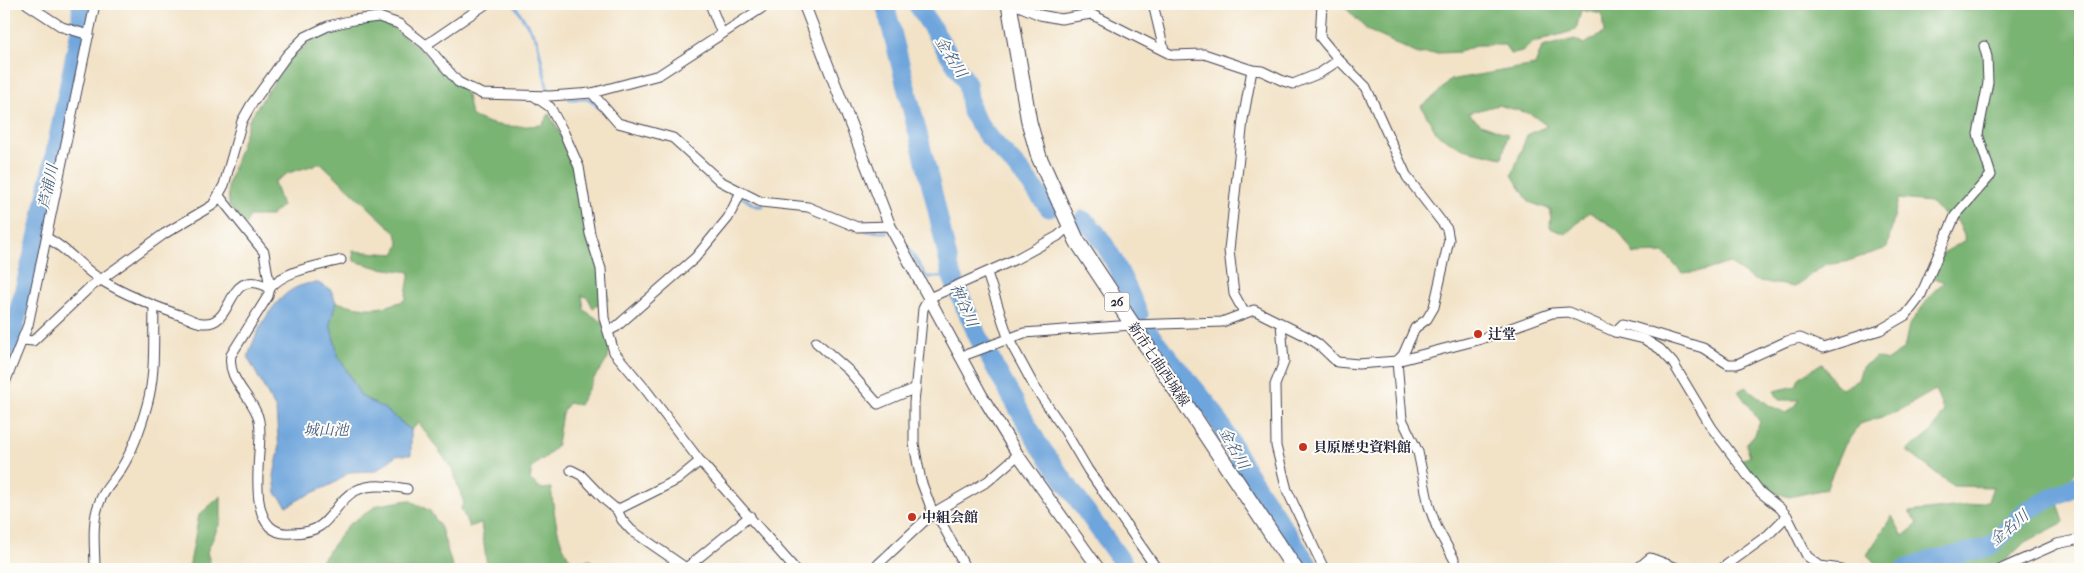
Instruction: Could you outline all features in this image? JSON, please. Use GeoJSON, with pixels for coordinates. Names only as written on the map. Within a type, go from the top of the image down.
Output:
{"type":"FeatureCollection","features":[{"type":"Feature","properties":{"kind":"main road","name":"新市七曲西城線"},"geometry":{"type":"LineString","coordinates":[[1009,4],[1029,122],[1039,157],[1076,240],[1296,569]]}},
{"type":"Feature","properties":{"kind":"street"},"geometry":{"type":"LineString","coordinates":[[27,4],[62,27],[87,34]]}},
{"type":"Feature","properties":{"kind":"street"},"geometry":{"type":"LineString","coordinates":[[4,385],[8,358],[23,340],[47,238],[87,34],[95,4]]}},
{"type":"Feature","properties":{"kind":"street"},"geometry":{"type":"LineString","coordinates":[[426,45],[486,4]]}},
{"type":"Feature","properties":{"kind":"street"},"geometry":{"type":"LineString","coordinates":[[710,4],[722,34]]}},
{"type":"Feature","properties":{"kind":"street"},"geometry":{"type":"LineString","coordinates":[[23,340],[33,341],[88,288],[164,234],[213,205],[224,185],[242,121],[287,55],[305,37],[328,26],[353,20],[379,17],[399,24],[426,45],[458,82],[482,94],[534,96],[592,93],[659,75],[768,4]]}},
{"type":"Feature","properties":{"kind":"street"},"geometry":{"type":"LineString","coordinates":[[804,4],[890,226],[931,297],[960,357],[1018,455],[1099,569]]}},
{"type":"Feature","properties":{"kind":"street"},"geometry":{"type":"LineString","coordinates":[[1014,4],[1040,15],[1061,19],[1091,14],[1172,55],[1204,54],[1252,70],[1262,71],[1283,82],[1293,84],[1320,74],[1339,60]]}},
{"type":"Feature","properties":{"kind":"street"},"geometry":{"type":"LineString","coordinates":[[1153,4],[1164,50]]}},
{"type":"Feature","properties":{"kind":"street"},"geometry":{"type":"LineString","coordinates":[[1322,4],[1320,36],[1339,60],[1366,87],[1408,177],[1446,229],[1449,240],[1434,308],[1427,318],[1415,328],[1403,355],[1397,361],[1402,419],[1418,452],[1429,506],[1436,528],[1458,569]]}},
{"type":"Feature","properties":{"kind":"street"},"geometry":{"type":"LineString","coordinates":[[1615,332],[1624,324],[1703,348],[1728,364],[1737,364],[1787,341],[1800,338],[1823,348],[1880,330],[1906,315],[1920,297],[1955,216],[1991,175],[1978,134],[1988,83],[1987,58],[1984,46]]}},
{"type":"Feature","properties":{"kind":"street"},"geometry":{"type":"LineString","coordinates":[[1244,312],[1234,294],[1229,250],[1243,120],[1252,70]]}},
{"type":"Feature","properties":{"kind":"street"},"geometry":{"type":"LineString","coordinates":[[592,93],[618,122],[672,138],[720,181],[761,202],[808,207],[857,227],[890,226]]}},
{"type":"Feature","properties":{"kind":"street"},"geometry":{"type":"LineString","coordinates":[[534,96],[550,107],[579,168],[590,234],[601,269],[604,318],[614,352],[646,390],[700,461],[795,569]]}},
{"type":"Feature","properties":{"kind":"street"},"geometry":{"type":"LineString","coordinates":[[608,331],[616,327],[695,258],[728,218],[740,192]]}},
{"type":"Feature","properties":{"kind":"street"},"geometry":{"type":"LineString","coordinates":[[219,196],[264,252],[270,288],[268,296],[231,354],[229,363],[231,373],[258,413],[260,432],[256,492],[266,520],[273,529],[285,534],[311,530],[320,526],[353,491],[365,487],[391,486],[407,489]]}},
{"type":"Feature","properties":{"kind":"street"},"geometry":{"type":"LineString","coordinates":[[966,569],[933,513],[921,481],[914,444],[916,388],[923,309],[931,297],[987,273],[1058,236],[1069,226]]}},
{"type":"Feature","properties":{"kind":"street"},"geometry":{"type":"LineString","coordinates":[[47,238],[101,280],[154,306],[204,323],[214,320],[221,315],[237,289],[244,283],[258,282],[270,288]]}},
{"type":"Feature","properties":{"kind":"street"},"geometry":{"type":"LineString","coordinates":[[270,288],[277,280],[313,267],[341,260]]}},
{"type":"Feature","properties":{"kind":"street"},"geometry":{"type":"LineString","coordinates":[[987,273],[1009,340],[1034,386],[1066,431],[1088,470],[1157,569]]}},
{"type":"Feature","properties":{"kind":"street"},"geometry":{"type":"LineString","coordinates":[[95,569],[95,522],[99,502],[108,484],[121,471],[147,405],[152,380],[154,306]]}},
{"type":"Feature","properties":{"kind":"street"},"geometry":{"type":"LineString","coordinates":[[960,357],[1024,333],[1132,325],[1222,322],[1244,312],[1254,310],[1318,344],[1337,362],[1358,364],[1397,361],[1478,340],[1552,313],[1570,312],[1615,332],[1644,339],[1660,349],[1673,363],[1712,428],[1760,492],[1788,516],[1807,556],[1820,566],[1841,569]]}},
{"type":"Feature","properties":{"kind":"street"},"geometry":{"type":"LineString","coordinates":[[1281,323],[1284,362],[1275,385],[1276,446],[1287,490],[1324,569]]}},
{"type":"Feature","properties":{"kind":"street"},"geometry":{"type":"LineString","coordinates":[[816,342],[848,370],[878,404],[916,388]]}},
{"type":"Feature","properties":{"kind":"street"},"geometry":{"type":"LineString","coordinates":[[873,569],[933,513],[988,481],[1018,455]]}},
{"type":"Feature","properties":{"kind":"street"},"geometry":{"type":"LineString","coordinates":[[617,510],[677,480],[700,461]]}},
{"type":"Feature","properties":{"kind":"street"},"geometry":{"type":"LineString","coordinates":[[572,470],[581,475],[617,510],[622,520],[631,530],[686,568],[750,516]]}},
{"type":"Feature","properties":{"kind":"street"},"geometry":{"type":"LineString","coordinates":[[1721,569],[1768,535],[1788,516]]}},
{"type":"Feature","properties":{"kind":"street"},"geometry":{"type":"LineString","coordinates":[[2001,569],[2022,565],[2057,544],[2080,539]]}},
{"type":"Feature","properties":{"kind":"street"},"geometry":{"type":"LineString","coordinates":[[1637,569],[1650,558],[1680,569]]}},
{"type":"Feature","properties":{"kind":"green space"},"geometry":{"type":"Polygon","coordinates":[[[1342,4],[2080,4],[2080,468],[2055,494],[2064,522],[2024,543],[2002,564],[1992,569],[1959,569],[1928,564],[1909,565],[1901,569],[1882,569],[1867,555],[1892,516],[1903,536],[1918,524],[1909,512],[1971,505],[1988,501],[1993,487],[1953,486],[1907,451],[1931,432],[1944,412],[1935,390],[1897,412],[1860,424],[1844,446],[1826,489],[1789,497],[1761,488],[1739,460],[1750,457],[1746,444],[1755,434],[1760,422],[1738,391],[1746,387],[1770,406],[1787,413],[1799,400],[1779,400],[1774,391],[1796,386],[1799,378],[1822,363],[1835,384],[1842,389],[1858,380],[1862,367],[1876,357],[1886,361],[1904,349],[1909,325],[1934,291],[1944,282],[1931,277],[1943,253],[1966,240],[1957,220],[1950,220],[1930,202],[1898,199],[1887,248],[1845,262],[1824,265],[1794,287],[1754,280],[1729,263],[1704,271],[1682,273],[1664,253],[1634,254],[1617,229],[1589,212],[1566,234],[1550,228],[1551,210],[1529,202],[1512,175],[1527,135],[1547,126],[1531,114],[1498,105],[1468,113],[1481,124],[1508,134],[1502,158],[1463,149],[1437,134],[1421,106],[1436,95],[1450,80],[1535,65],[1542,47],[1575,39],[1584,44],[1604,33],[1602,14],[1581,10],[1576,30],[1534,42],[1522,51],[1510,54],[1505,45],[1478,45],[1459,52],[1418,54],[1367,30],[1342,4]]]}},
{"type":"Feature","properties":{"kind":"green space"},"geometry":{"type":"Polygon","coordinates":[[[370,21],[387,23],[451,74],[467,95],[471,115],[489,123],[514,126],[542,125],[549,114],[568,150],[592,225],[608,300],[593,308],[588,298],[582,295],[584,310],[604,323],[610,345],[608,359],[596,375],[579,405],[568,403],[562,413],[557,445],[548,455],[532,467],[530,480],[542,489],[551,488],[560,537],[563,547],[573,562],[590,560],[605,569],[496,569],[487,566],[481,523],[469,527],[461,508],[464,503],[452,469],[419,423],[411,430],[383,408],[361,396],[338,355],[330,324],[336,302],[378,308],[405,300],[410,272],[379,268],[354,261],[353,251],[394,254],[399,245],[396,233],[321,163],[288,173],[274,182],[282,206],[271,216],[249,216],[246,225],[229,206],[228,185],[250,118],[289,60],[313,39],[370,21]]]}},
{"type":"Feature","properties":{"kind":"green space"},"geometry":{"type":"Polygon","coordinates":[[[221,496],[221,520],[207,552],[212,569],[189,569],[199,515],[221,496]]]}},
{"type":"Feature","properties":{"kind":"green space"},"geometry":{"type":"Polygon","coordinates":[[[409,500],[430,511],[441,528],[453,569],[315,569],[348,525],[378,505],[409,500]]]}},
{"type":"Feature","properties":{"kind":"water","name":"城山池"},"geometry":{"type":"Polygon","coordinates":[[[318,283],[331,290],[336,302],[330,324],[338,355],[361,396],[383,408],[411,430],[411,455],[397,455],[376,471],[349,472],[334,483],[287,506],[276,493],[274,475],[279,451],[276,410],[248,358],[261,325],[284,295],[293,289],[307,284],[318,283]]]}},
{"type":"Feature","properties":{"kind":"waterway","name":"芦浦川"},"geometry":{"type":"LineString","coordinates":[[4,368],[40,226],[81,25],[81,4]]}},
{"type":"Feature","properties":{"kind":"waterway"},"geometry":{"type":"LineString","coordinates":[[514,4],[537,40],[548,91]]}},
{"type":"Feature","properties":{"kind":"waterway","name":"神谷川"},"geometry":{"type":"LineString","coordinates":[[885,4],[934,197],[952,277],[978,337],[1037,442],[1127,569]]}},
{"type":"Feature","properties":{"kind":"waterway","name":"金名川"},"geometry":{"type":"LineString","coordinates":[[917,4],[967,83],[971,112],[986,134],[1022,173],[1049,208]]}},
{"type":"Feature","properties":{"kind":"waterway"},"geometry":{"type":"LineString","coordinates":[[569,99],[590,99],[599,108]]}},
{"type":"Feature","properties":{"kind":"waterway"},"geometry":{"type":"LineString","coordinates":[[743,198],[756,206],[763,206]]}},
{"type":"Feature","properties":{"kind":"waterway","name":"金名川"},"geometry":{"type":"LineString","coordinates":[[1083,220],[1091,227],[1107,250],[1139,314]]}},
{"type":"Feature","properties":{"kind":"waterway"},"geometry":{"type":"LineString","coordinates":[[865,231],[887,232]]}},
{"type":"Feature","properties":{"kind":"waterway"},"geometry":{"type":"LineString","coordinates":[[907,246],[927,277],[952,277]]}},
{"type":"Feature","properties":{"kind":"waterway","name":"金名川"},"geometry":{"type":"LineString","coordinates":[[1149,333],[1213,411],[1247,472],[1311,569]]}},
{"type":"Feature","properties":{"kind":"waterway","name":"金名川"},"geometry":{"type":"LineString","coordinates":[[1905,569],[1931,560],[1983,549],[1992,545],[2026,511],[2080,484]]}},
{"type":"Feature","properties":{"kind":"place","name":"辻堂"},"geometry":{"type":"Point","coordinates":[1478,334]}},
{"type":"Feature","properties":{"kind":"place","name":"貝原歴史資料館"},"geometry":{"type":"Point","coordinates":[1303,447]}},
{"type":"Feature","properties":{"kind":"place","name":"中組会館"},"geometry":{"type":"Point","coordinates":[912,517]}}]}
